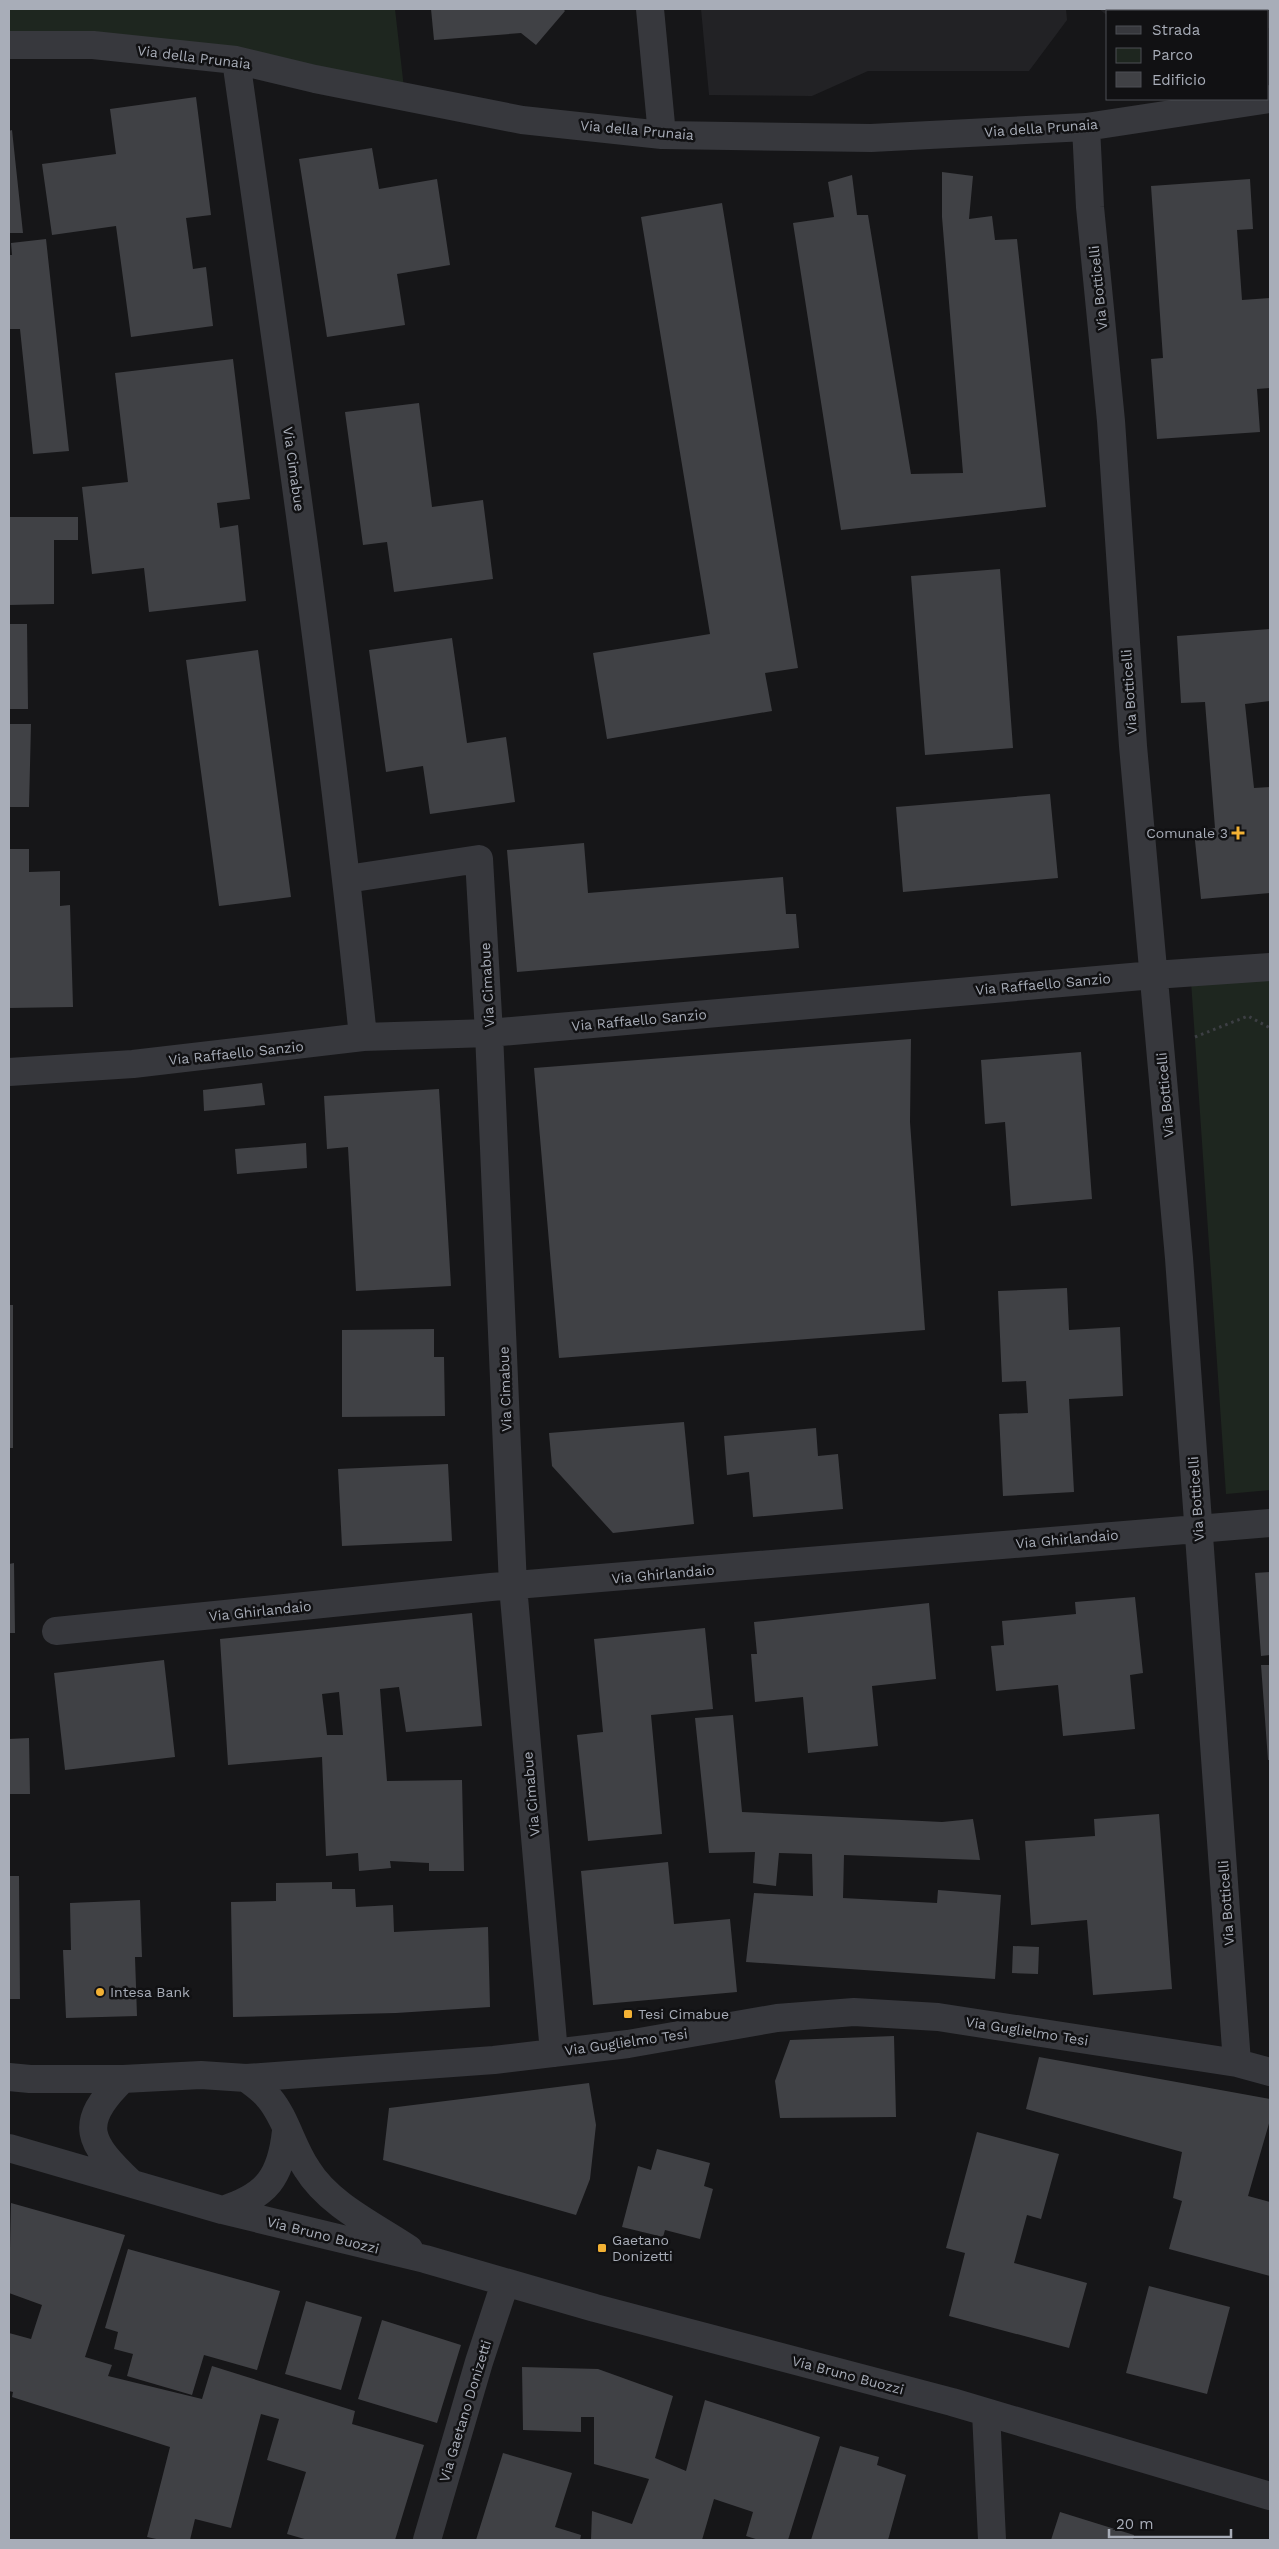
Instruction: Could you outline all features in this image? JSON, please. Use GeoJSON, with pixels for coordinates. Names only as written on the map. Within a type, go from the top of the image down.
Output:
{"type":"FeatureCollection","features":[{"type":"Feature","properties":{"kind":"street"},"geometry":{"type":"LineString","coordinates":[[650,9],[662,135]]}},
{"type":"Feature","properties":{"kind":"street","name":"Via della Prunaia"},"geometry":{"type":"LineString","coordinates":[[9,45],[93,45],[236,60],[315,79],[522,120],[662,135],[871,138],[1086,127],[1263,100]]}},
{"type":"Feature","properties":{"kind":"street","name":"Via Cimabue"},"geometry":{"type":"LineString","coordinates":[[236,60],[291,445],[347,879],[363,1037]]}},
{"type":"Feature","properties":{"kind":"street","name":"Via Botticelli"},"geometry":{"type":"LineString","coordinates":[[1086,127],[1090,207],[1111,421],[1133,746],[1179,1258],[1238,2064]]}},
{"type":"Feature","properties":{"kind":"street","name":"Via Cimabue"},"geometry":{"type":"LineString","coordinates":[[347,879],[479,859],[490,1032],[514,1586],[554,2053]]}},
{"type":"Feature","properties":{"kind":"street","name":"Via Raffaello Sanzio"},"geometry":{"type":"LineString","coordinates":[[9,1072],[133,1064],[363,1037],[490,1032],[1154,975],[1270,967]]}},
{"type":"Feature","properties":{"kind":"street","name":"Via Ghirlandaio"},"geometry":{"type":"LineString","coordinates":[[56,1631],[514,1586],[1270,1523]]}},
{"type":"Feature","properties":{"kind":"street","name":"Via Guglielmo Tesi"},"geometry":{"type":"LineString","coordinates":[[246,2078],[494,2060],[628,2044],[778,2018],[854,2012],[938,2017],[1238,2064],[1270,2072]]}},
{"type":"Feature","properties":{"kind":"street"},"geometry":{"type":"LineString","coordinates":[[9,2076],[30,2080],[123,2079],[201,2075],[246,2078]]}},
{"type":"Feature","properties":{"kind":"street","name":"Via Bruno Buozzi"},"geometry":{"type":"LineString","coordinates":[[246,2078],[269,2097],[280,2114],[286,2131],[307,2169],[320,2186],[336,2200],[425,2259]]}},
{"type":"Feature","properties":{"kind":"street","name":"Via Bruno Buozzi"},"geometry":{"type":"LineString","coordinates":[[123,2079],[111,2090],[97,2113],[92,2134],[102,2154],[131,2183]]}},
{"type":"Feature","properties":{"kind":"street"},"geometry":{"type":"LineString","coordinates":[[222,2210],[242,2204],[269,2184],[278,2170],[284,2151],[286,2131]]}},
{"type":"Feature","properties":{"kind":"street","name":"Via Bruno Buozzi"},"geometry":{"type":"LineString","coordinates":[[9,2148],[222,2210],[425,2259],[505,2283],[986,2412],[1270,2496]]}},
{"type":"Feature","properties":{"kind":"street","name":"Via Gaetano Donizetti"},"geometry":{"type":"LineString","coordinates":[[427,2540],[479,2362],[505,2283]]}},
{"type":"Feature","properties":{"kind":"street"},"geometry":{"type":"LineString","coordinates":[[986,2412],[992,2540]]}},
{"type":"Feature","properties":{"kind":"path"},"geometry":{"type":"LineString","coordinates":[[1160,1040],[1189,1039],[1248,1016],[1270,1028]]}},
{"type":"Feature","properties":{"kind":"shaded area"},"geometry":{"type":"Polygon","coordinates":[[[701,9],[1066,9],[1067,20],[1029,71],[868,71],[812,96],[709,95],[701,9]]]}},
{"type":"Feature","properties":{"kind":"shaded area"},"geometry":{"type":"Polygon","coordinates":[[[1099,9],[1270,9],[1270,28],[1269,10],[1106,10],[1106,14],[1099,9]]]}},
{"type":"Feature","properties":{"kind":"green space"},"geometry":{"type":"Polygon","coordinates":[[[9,9],[395,9],[405,97],[315,79],[9,45],[9,9]]]}},
{"type":"Feature","properties":{"kind":"green space"},"geometry":{"type":"Polygon","coordinates":[[[1270,975],[1270,1490],[1226,1494],[1191,981],[1270,975]]]}},
{"type":"Feature","properties":{"kind":"building"},"geometry":{"type":"Polygon","coordinates":[[[431,9],[563,9],[565,11],[536,45],[521,33],[434,40],[431,9]]]}},
{"type":"Feature","properties":{"kind":"building"},"geometry":{"type":"Polygon","coordinates":[[[196,97],[211,215],[186,218],[193,269],[206,267],[213,326],[131,337],[116,226],[52,235],[42,164],[116,154],[110,109],[196,97]]]}},
{"type":"Feature","properties":{"kind":"building"},"geometry":{"type":"Polygon","coordinates":[[[12,130],[23,233],[9,233],[9,131],[12,130]]]}},
{"type":"Feature","properties":{"kind":"building"},"geometry":{"type":"Polygon","coordinates":[[[372,148],[379,189],[437,179],[450,265],[397,274],[405,325],[327,337],[299,159],[372,148]]]}},
{"type":"Feature","properties":{"kind":"building"},"geometry":{"type":"Polygon","coordinates":[[[942,172],[973,176],[969,219],[992,216],[995,240],[1017,239],[1046,507],[841,530],[793,223],[834,217],[828,182],[852,175],[857,215],[868,215],[911,474],[963,473],[942,217],[942,172]]]}},
{"type":"Feature","properties":{"kind":"building"},"geometry":{"type":"Polygon","coordinates":[[[1250,179],[1253,229],[1237,230],[1242,300],[1270,298],[1270,388],[1257,389],[1260,432],[1157,439],[1151,359],[1163,358],[1151,186],[1250,179]]]}},
{"type":"Feature","properties":{"kind":"building"},"geometry":{"type":"Polygon","coordinates":[[[722,203],[798,668],[765,673],[772,711],[607,739],[593,653],[710,634],[641,217],[722,203]]]}},
{"type":"Feature","properties":{"kind":"building"},"geometry":{"type":"Polygon","coordinates":[[[46,239],[69,451],[33,454],[20,329],[9,329],[9,255],[12,255],[11,243],[46,239]]]}},
{"type":"Feature","properties":{"kind":"building"},"geometry":{"type":"Polygon","coordinates":[[[233,359],[250,499],[217,503],[220,528],[238,525],[246,601],[149,612],[144,568],[92,574],[82,487],[128,482],[115,373],[233,359]]]}},
{"type":"Feature","properties":{"kind":"building"},"geometry":{"type":"Polygon","coordinates":[[[419,403],[432,507],[483,500],[493,579],[394,592],[387,542],[363,545],[345,412],[419,403]]]}},
{"type":"Feature","properties":{"kind":"building"},"geometry":{"type":"Polygon","coordinates":[[[9,517],[78,517],[78,540],[54,540],[54,604],[9,605],[9,517]]]}},
{"type":"Feature","properties":{"kind":"building"},"geometry":{"type":"Polygon","coordinates":[[[1000,569],[1013,748],[925,755],[911,576],[1000,569]]]}},
{"type":"Feature","properties":{"kind":"building"},"geometry":{"type":"Polygon","coordinates":[[[9,624],[27,624],[28,709],[9,709],[9,624]]]}},
{"type":"Feature","properties":{"kind":"building"},"geometry":{"type":"Polygon","coordinates":[[[1270,629],[1270,701],[1245,704],[1254,788],[1270,787],[1270,893],[1201,899],[1194,831],[1215,828],[1205,702],[1181,703],[1177,636],[1270,629]]]}},
{"type":"Feature","properties":{"kind":"building"},"geometry":{"type":"Polygon","coordinates":[[[452,638],[467,743],[506,737],[515,802],[430,814],[423,766],[386,772],[369,650],[452,638]]]}},
{"type":"Feature","properties":{"kind":"building"},"geometry":{"type":"Polygon","coordinates":[[[258,650],[291,897],[219,906],[186,660],[258,650]]]}},
{"type":"Feature","properties":{"kind":"building"},"geometry":{"type":"Polygon","coordinates":[[[9,724],[31,724],[29,807],[9,807],[9,724]]]}},
{"type":"Feature","properties":{"kind":"building"},"geometry":{"type":"Polygon","coordinates":[[[1050,794],[1058,878],[903,892],[896,807],[1050,794]]]}},
{"type":"Feature","properties":{"kind":"building"},"geometry":{"type":"Polygon","coordinates":[[[584,843],[588,893],[783,877],[786,914],[796,914],[799,948],[517,972],[507,850],[584,843]]]}},
{"type":"Feature","properties":{"kind":"building"},"geometry":{"type":"Polygon","coordinates":[[[9,849],[29,849],[29,872],[60,871],[60,906],[70,905],[73,1007],[9,1008],[9,849]]]}},
{"type":"Feature","properties":{"kind":"building"},"geometry":{"type":"Polygon","coordinates":[[[911,1039],[910,1122],[925,1330],[559,1358],[534,1068],[911,1039]]]}},
{"type":"Feature","properties":{"kind":"building"},"geometry":{"type":"Polygon","coordinates":[[[1081,1052],[1092,1199],[1011,1206],[1005,1122],[985,1124],[981,1060],[1081,1052]]]}},
{"type":"Feature","properties":{"kind":"building"},"geometry":{"type":"Polygon","coordinates":[[[262,1083],[265,1105],[204,1111],[203,1090],[262,1083]]]}},
{"type":"Feature","properties":{"kind":"building"},"geometry":{"type":"Polygon","coordinates":[[[439,1089],[451,1286],[356,1291],[348,1147],[327,1149],[324,1096],[439,1089]]]}},
{"type":"Feature","properties":{"kind":"building"},"geometry":{"type":"Polygon","coordinates":[[[306,1143],[307,1168],[237,1174],[235,1149],[306,1143]]]}},
{"type":"Feature","properties":{"kind":"building"},"geometry":{"type":"Polygon","coordinates":[[[1067,1288],[1069,1330],[1120,1327],[1123,1396],[1069,1399],[1074,1492],[1003,1496],[999,1414],[1028,1413],[1026,1381],[1002,1382],[998,1291],[1067,1288]]]}},
{"type":"Feature","properties":{"kind":"building"},"geometry":{"type":"Polygon","coordinates":[[[9,1305],[13,1305],[13,1448],[9,1448],[9,1305]]]}},
{"type":"Feature","properties":{"kind":"building"},"geometry":{"type":"Polygon","coordinates":[[[434,1329],[434,1357],[444,1357],[445,1416],[342,1417],[342,1330],[434,1329]]]}},
{"type":"Feature","properties":{"kind":"building"},"geometry":{"type":"Polygon","coordinates":[[[684,1422],[694,1524],[613,1533],[552,1466],[549,1433],[684,1422]]]}},
{"type":"Feature","properties":{"kind":"building"},"geometry":{"type":"Polygon","coordinates":[[[816,1428],[818,1456],[838,1454],[843,1509],[753,1517],[749,1472],[727,1475],[724,1436],[816,1428]]]}},
{"type":"Feature","properties":{"kind":"building"},"geometry":{"type":"Polygon","coordinates":[[[448,1464],[452,1541],[342,1546],[338,1469],[448,1464]]]}},
{"type":"Feature","properties":{"kind":"building"},"geometry":{"type":"Polygon","coordinates":[[[14,1563],[15,1633],[9,1633],[9,1564],[14,1563]]]}},
{"type":"Feature","properties":{"kind":"building"},"geometry":{"type":"Polygon","coordinates":[[[1270,1572],[1270,1655],[1261,1656],[1255,1573],[1270,1572]]]}},
{"type":"Feature","properties":{"kind":"building"},"geometry":{"type":"Polygon","coordinates":[[[1135,1597],[1143,1673],[1130,1675],[1135,1729],[1063,1736],[1058,1685],[996,1691],[991,1646],[1004,1645],[1002,1621],[1076,1614],[1075,1602],[1135,1597]]]}},
{"type":"Feature","properties":{"kind":"building"},"geometry":{"type":"Polygon","coordinates":[[[929,1603],[936,1679],[872,1686],[878,1746],[808,1753],[803,1697],[755,1702],[751,1654],[757,1654],[754,1622],[929,1603]]]}},
{"type":"Feature","properties":{"kind":"building"},"geometry":{"type":"Polygon","coordinates":[[[472,1613],[482,1726],[406,1732],[399,1687],[380,1689],[387,1781],[462,1780],[464,1871],[429,1871],[429,1863],[390,1861],[391,1868],[359,1871],[358,1853],[326,1856],[322,1757],[228,1765],[220,1639],[472,1613]],[[339,1692],[322,1694],[327,1735],[343,1735],[339,1692]]]}},
{"type":"Feature","properties":{"kind":"building"},"geometry":{"type":"Polygon","coordinates":[[[705,1628],[713,1709],[651,1715],[662,1834],[588,1841],[577,1735],[603,1732],[594,1639],[705,1628]]]}},
{"type":"Feature","properties":{"kind":"building"},"geometry":{"type":"Polygon","coordinates":[[[164,1660],[175,1757],[65,1770],[54,1673],[164,1660]]]}},
{"type":"Feature","properties":{"kind":"building"},"geometry":{"type":"Polygon","coordinates":[[[1261,1665],[1270,1665],[1270,1760],[1268,1760],[1261,1665]]]}},
{"type":"Feature","properties":{"kind":"building"},"geometry":{"type":"Polygon","coordinates":[[[733,1715],[742,1812],[942,1822],[973,1819],[980,1860],[844,1855],[843,1898],[937,1903],[938,1890],[1001,1895],[995,1979],[746,1962],[754,1893],[813,1896],[812,1854],[779,1853],[776,1886],[753,1883],[755,1852],[709,1853],[695,1718],[733,1715]]]}},
{"type":"Feature","properties":{"kind":"building"},"geometry":{"type":"Polygon","coordinates":[[[29,1738],[30,1794],[9,1794],[9,1739],[29,1738]]]}},
{"type":"Feature","properties":{"kind":"building"},"geometry":{"type":"Polygon","coordinates":[[[1159,1814],[1172,1989],[1093,1995],[1087,1920],[1031,1925],[1025,1841],[1095,1836],[1094,1819],[1159,1814]]]}},
{"type":"Feature","properties":{"kind":"building"},"geometry":{"type":"Polygon","coordinates":[[[668,1862],[674,1924],[730,1919],[737,1992],[593,2005],[581,1871],[668,1862]]]}},
{"type":"Feature","properties":{"kind":"building"},"geometry":{"type":"Polygon","coordinates":[[[9,1876],[19,1876],[20,1999],[9,1999],[9,1876]]]}},
{"type":"Feature","properties":{"kind":"building"},"geometry":{"type":"Polygon","coordinates":[[[332,1882],[332,1889],[355,1889],[356,1907],[393,1905],[394,1932],[488,1927],[490,2007],[396,2013],[233,2017],[231,1902],[276,1901],[276,1883],[332,1882]]]}},
{"type":"Feature","properties":{"kind":"building"},"geometry":{"type":"Polygon","coordinates":[[[140,1900],[142,1957],[135,1957],[137,2016],[66,2018],[63,1950],[71,1950],[70,1903],[140,1900]]]}},
{"type":"Feature","properties":{"kind":"building"},"geometry":{"type":"Polygon","coordinates":[[[1013,1946],[1039,1947],[1038,1974],[1012,1973],[1013,1946]]]}},
{"type":"Feature","properties":{"kind":"building"},"geometry":{"type":"Polygon","coordinates":[[[894,2036],[896,2117],[780,2118],[775,2081],[790,2040],[894,2036]]]}},
{"type":"Feature","properties":{"kind":"building"},"geometry":{"type":"Polygon","coordinates":[[[1039,2057],[1270,2099],[1270,2120],[1248,2196],[1270,2202],[1270,2276],[1169,2249],[1182,2201],[1173,2198],[1182,2152],[1026,2109],[1039,2057]]]}},
{"type":"Feature","properties":{"kind":"building"},"geometry":{"type":"Polygon","coordinates":[[[589,2083],[596,2125],[590,2179],[576,2215],[383,2160],[389,2108],[589,2083]]]}},
{"type":"Feature","properties":{"kind":"building"},"geometry":{"type":"Polygon","coordinates":[[[977,2132],[1059,2154],[1041,2219],[1027,2215],[1014,2263],[1087,2283],[1069,2348],[949,2316],[965,2253],[946,2248],[977,2132]]]}},
{"type":"Feature","properties":{"kind":"building"},"geometry":{"type":"Polygon","coordinates":[[[657,2149],[710,2163],[704,2186],[713,2189],[700,2239],[665,2230],[663,2237],[622,2227],[638,2166],[651,2170],[657,2149]]]}},
{"type":"Feature","properties":{"kind":"building"},"geometry":{"type":"Polygon","coordinates":[[[11,2203],[125,2235],[85,2357],[112,2365],[108,2376],[202,2399],[212,2366],[355,2411],[352,2424],[424,2445],[395,2540],[308,2540],[287,2534],[306,2472],[267,2460],[279,2419],[261,2414],[231,2528],[195,2519],[190,2540],[161,2540],[147,2537],[170,2447],[12,2397],[13,2392],[9,2391],[9,2333],[31,2339],[42,2305],[9,2293],[11,2203]]]}},
{"type":"Feature","properties":{"kind":"building"},"geometry":{"type":"Polygon","coordinates":[[[128,2249],[280,2291],[257,2370],[204,2355],[192,2395],[127,2376],[133,2354],[114,2349],[118,2332],[105,2328],[128,2249]]]}},
{"type":"Feature","properties":{"kind":"building"},"geometry":{"type":"Polygon","coordinates":[[[1149,2286],[1230,2307],[1207,2394],[1126,2373],[1149,2286]]]}},
{"type":"Feature","properties":{"kind":"building"},"geometry":{"type":"Polygon","coordinates":[[[306,2301],[362,2317],[341,2390],[285,2374],[306,2301]]]}},
{"type":"Feature","properties":{"kind":"building"},"geometry":{"type":"Polygon","coordinates":[[[382,2320],[461,2345],[437,2423],[358,2399],[382,2320]]]}},
{"type":"Feature","properties":{"kind":"building"},"geometry":{"type":"Polygon","coordinates":[[[522,2367],[598,2369],[673,2396],[655,2458],[686,2471],[705,2400],[820,2437],[788,2540],[759,2540],[746,2536],[753,2512],[714,2499],[702,2540],[591,2540],[592,2511],[632,2524],[649,2479],[594,2464],[594,2417],[581,2417],[581,2432],[523,2430],[522,2367]]]}},
{"type":"Feature","properties":{"kind":"building"},"geometry":{"type":"Polygon","coordinates":[[[840,2446],[879,2457],[877,2465],[906,2475],[888,2540],[811,2540],[840,2446]]]}},
{"type":"Feature","properties":{"kind":"building"},"geometry":{"type":"Polygon","coordinates":[[[503,2453],[572,2473],[555,2527],[581,2535],[580,2540],[476,2540],[503,2453]]]}},
{"type":"Feature","properties":{"kind":"building"},"geometry":{"type":"Polygon","coordinates":[[[1060,2512],[1134,2535],[1133,2540],[1051,2540],[1060,2512]]]}},
{"type":"Feature","properties":{"kind":"place","name":"Comunale 3"},"geometry":{"type":"Point","coordinates":[1238,833]}},
{"type":"Feature","properties":{"kind":"place","name":"Intesa Bank"},"geometry":{"type":"Point","coordinates":[100,1992]}},
{"type":"Feature","properties":{"kind":"place","name":"Tesi Cimabue"},"geometry":{"type":"Point","coordinates":[628,2014]}},
{"type":"Feature","properties":{"kind":"place","name":"Gaetano Donizetti"},"geometry":{"type":"Point","coordinates":[602,2248]}}]}
